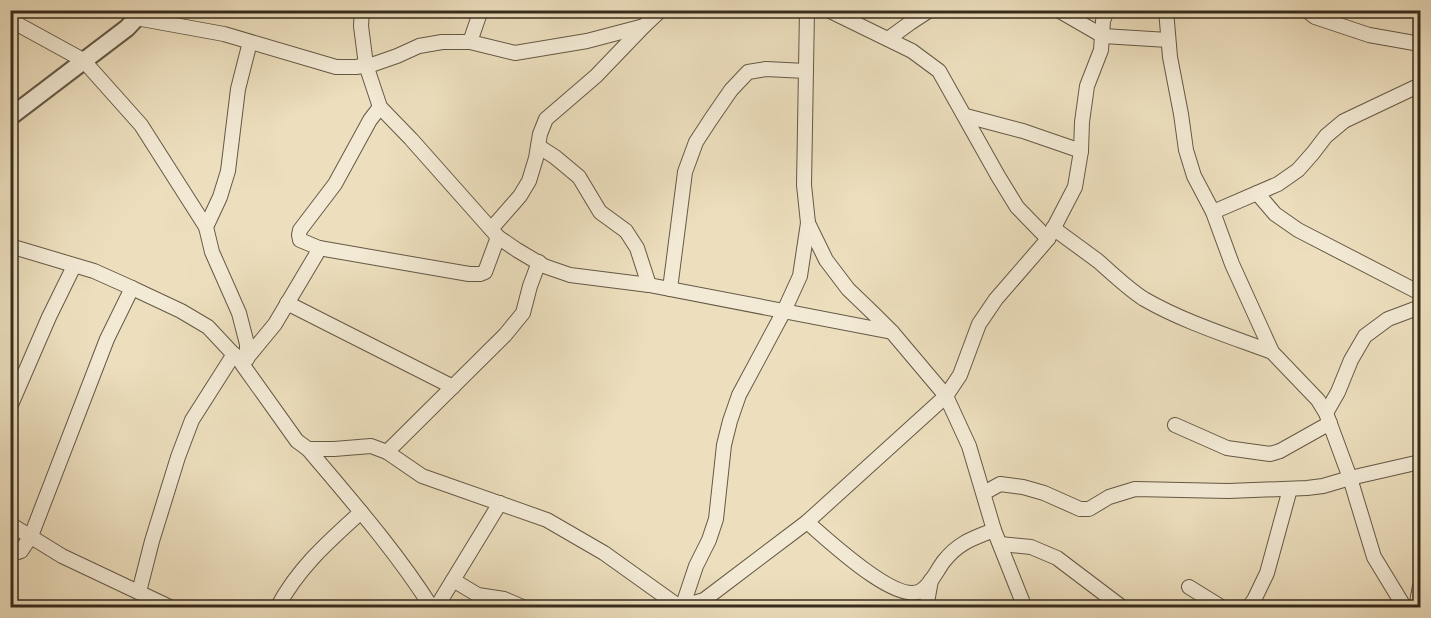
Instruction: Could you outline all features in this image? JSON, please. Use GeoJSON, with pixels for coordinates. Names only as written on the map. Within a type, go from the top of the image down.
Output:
{"type":"FeatureCollection","features":[{"type":"Feature","properties":{"kind":"street"},"geometry":{"type":"LineString","coordinates":[[362,10],[361,26],[366,65],[380,107],[494,233],[517,250],[570,275],[649,285],[892,332]]}},
{"type":"Feature","properties":{"kind":"street"},"geometry":{"type":"LineString","coordinates":[[470,42],[481,10]]}},
{"type":"Feature","properties":{"kind":"street"},"geometry":{"type":"LineString","coordinates":[[380,107],[370,120],[334,184],[300,230],[300,240],[319,248],[480,274],[485,272],[494,233],[529,181],[540,134],[546,119],[596,76],[661,10]]}},
{"type":"Feature","properties":{"kind":"street"},"geometry":{"type":"LineString","coordinates":[[682,607],[716,519],[724,445],[739,395],[800,276],[808,223],[804,185],[807,10]]}},
{"type":"Feature","properties":{"kind":"street"},"geometry":{"type":"LineString","coordinates":[[828,10],[912,51],[939,71],[1017,207],[1050,234],[1096,259],[1143,298],[1167,311],[1226,336],[1272,352]]}},
{"type":"Feature","properties":{"kind":"street"},"geometry":{"type":"LineString","coordinates":[[888,39],[930,10]]}},
{"type":"Feature","properties":{"kind":"street"},"geometry":{"type":"LineString","coordinates":[[1058,10],[1103,36],[1168,40]]}},
{"type":"Feature","properties":{"kind":"street"},"geometry":{"type":"LineString","coordinates":[[682,607],[704,600],[807,522],[946,396],[960,375],[979,324],[996,299],[1050,234],[1075,187],[1088,86],[1101,50],[1103,21],[1107,10]]}},
{"type":"Feature","properties":{"kind":"street"},"geometry":{"type":"LineString","coordinates":[[1166,10],[1170,57],[1186,150],[1194,176],[1213,212],[1232,264],[1272,352],[1318,400],[1328,418],[1350,478],[1374,557],[1406,608]]}},
{"type":"Feature","properties":{"kind":"street"},"geometry":{"type":"LineString","coordinates":[[1306,10],[1315,17],[1369,35],[1420,44]]}},
{"type":"Feature","properties":{"kind":"street"},"geometry":{"type":"LineString","coordinates":[[10,117],[127,28],[140,14],[224,34],[336,67],[366,65],[397,56],[419,46],[442,42],[470,42],[515,53],[644,27]]}},
{"type":"Feature","properties":{"kind":"street"},"geometry":{"type":"LineString","coordinates":[[10,20],[83,60],[141,125],[207,226],[212,252],[239,313],[247,344],[241,359]]}},
{"type":"Feature","properties":{"kind":"street"},"geometry":{"type":"LineString","coordinates":[[207,226],[220,197],[228,171],[238,89],[250,42]]}},
{"type":"Feature","properties":{"kind":"street"},"geometry":{"type":"LineString","coordinates":[[670,289],[685,172],[696,142],[731,90],[748,72],[766,69],[806,71]]}},
{"type":"Feature","properties":{"kind":"street"},"geometry":{"type":"LineString","coordinates":[[1213,212],[1278,184],[1298,170],[1326,136],[1344,121],[1420,85]]}},
{"type":"Feature","properties":{"kind":"street"},"geometry":{"type":"LineString","coordinates":[[966,116],[1023,131],[1081,151]]}},
{"type":"Feature","properties":{"kind":"street"},"geometry":{"type":"LineString","coordinates":[[538,146],[579,177],[600,212],[626,231],[637,248],[649,285]]}},
{"type":"Feature","properties":{"kind":"street"},"geometry":{"type":"LineString","coordinates":[[1257,193],[1275,214],[1298,230],[1420,293]]}},
{"type":"Feature","properties":{"kind":"street"},"geometry":{"type":"LineString","coordinates":[[808,223],[826,260],[848,289],[892,332],[946,396],[969,446],[994,530],[1025,608]]}},
{"type":"Feature","properties":{"kind":"street"},"geometry":{"type":"LineString","coordinates":[[10,246],[94,271],[181,310],[208,327],[241,359],[297,441],[308,449],[361,512],[432,607],[453,580],[500,503]]}},
{"type":"Feature","properties":{"kind":"street"},"geometry":{"type":"LineString","coordinates":[[139,592],[152,541],[192,420],[241,359],[275,324],[319,248]]}},
{"type":"Feature","properties":{"kind":"street"},"geometry":{"type":"LineString","coordinates":[[387,452],[505,335],[523,313],[539,262]]}},
{"type":"Feature","properties":{"kind":"street"},"geometry":{"type":"LineString","coordinates":[[10,407],[49,316],[74,266]]}},
{"type":"Feature","properties":{"kind":"street"},"geometry":{"type":"LineString","coordinates":[[10,555],[21,551],[31,536],[107,339],[132,288]]}},
{"type":"Feature","properties":{"kind":"street"},"geometry":{"type":"LineString","coordinates":[[287,303],[453,387]]}},
{"type":"Feature","properties":{"kind":"street"},"geometry":{"type":"LineString","coordinates":[[1175,425],[1227,448],[1269,454],[1280,451],[1328,418],[1351,360],[1365,336],[1388,320],[1420,307]]}},
{"type":"Feature","properties":{"kind":"street"},"geometry":{"type":"LineString","coordinates":[[308,449],[371,446],[387,452],[422,476],[547,520],[604,553],[682,607]]}},
{"type":"Feature","properties":{"kind":"street"},"geometry":{"type":"LineString","coordinates":[[984,493],[1000,484],[1023,487],[1044,493],[1080,509],[1089,509],[1109,497],[1135,489],[1228,491],[1323,486],[1420,462]]}},
{"type":"Feature","properties":{"kind":"street"},"geometry":{"type":"LineString","coordinates":[[1248,608],[1267,573],[1290,489]]}},
{"type":"Feature","properties":{"kind":"street"},"geometry":{"type":"LineString","coordinates":[[277,608],[306,564],[361,512]]}},
{"type":"Feature","properties":{"kind":"street"},"geometry":{"type":"LineString","coordinates":[[807,522],[861,568],[894,588],[907,593],[921,591],[962,543],[994,530]]}},
{"type":"Feature","properties":{"kind":"street"},"geometry":{"type":"LineString","coordinates":[[10,524],[62,556],[172,608]]}},
{"type":"Feature","properties":{"kind":"street"},"geometry":{"type":"LineString","coordinates":[[1000,544],[1031,547],[1057,558],[1124,608]]}},
{"type":"Feature","properties":{"kind":"street"},"geometry":{"type":"LineString","coordinates":[[453,580],[478,594],[504,599],[525,608]]}},
{"type":"Feature","properties":{"kind":"street"},"geometry":{"type":"LineString","coordinates":[[926,608],[932,580]]}},
{"type":"Feature","properties":{"kind":"street"},"geometry":{"type":"LineString","coordinates":[[1416,608],[1420,586]]}},
{"type":"Feature","properties":{"kind":"street"},"geometry":{"type":"LineString","coordinates":[[1190,587],[1222,608]]}}]}
